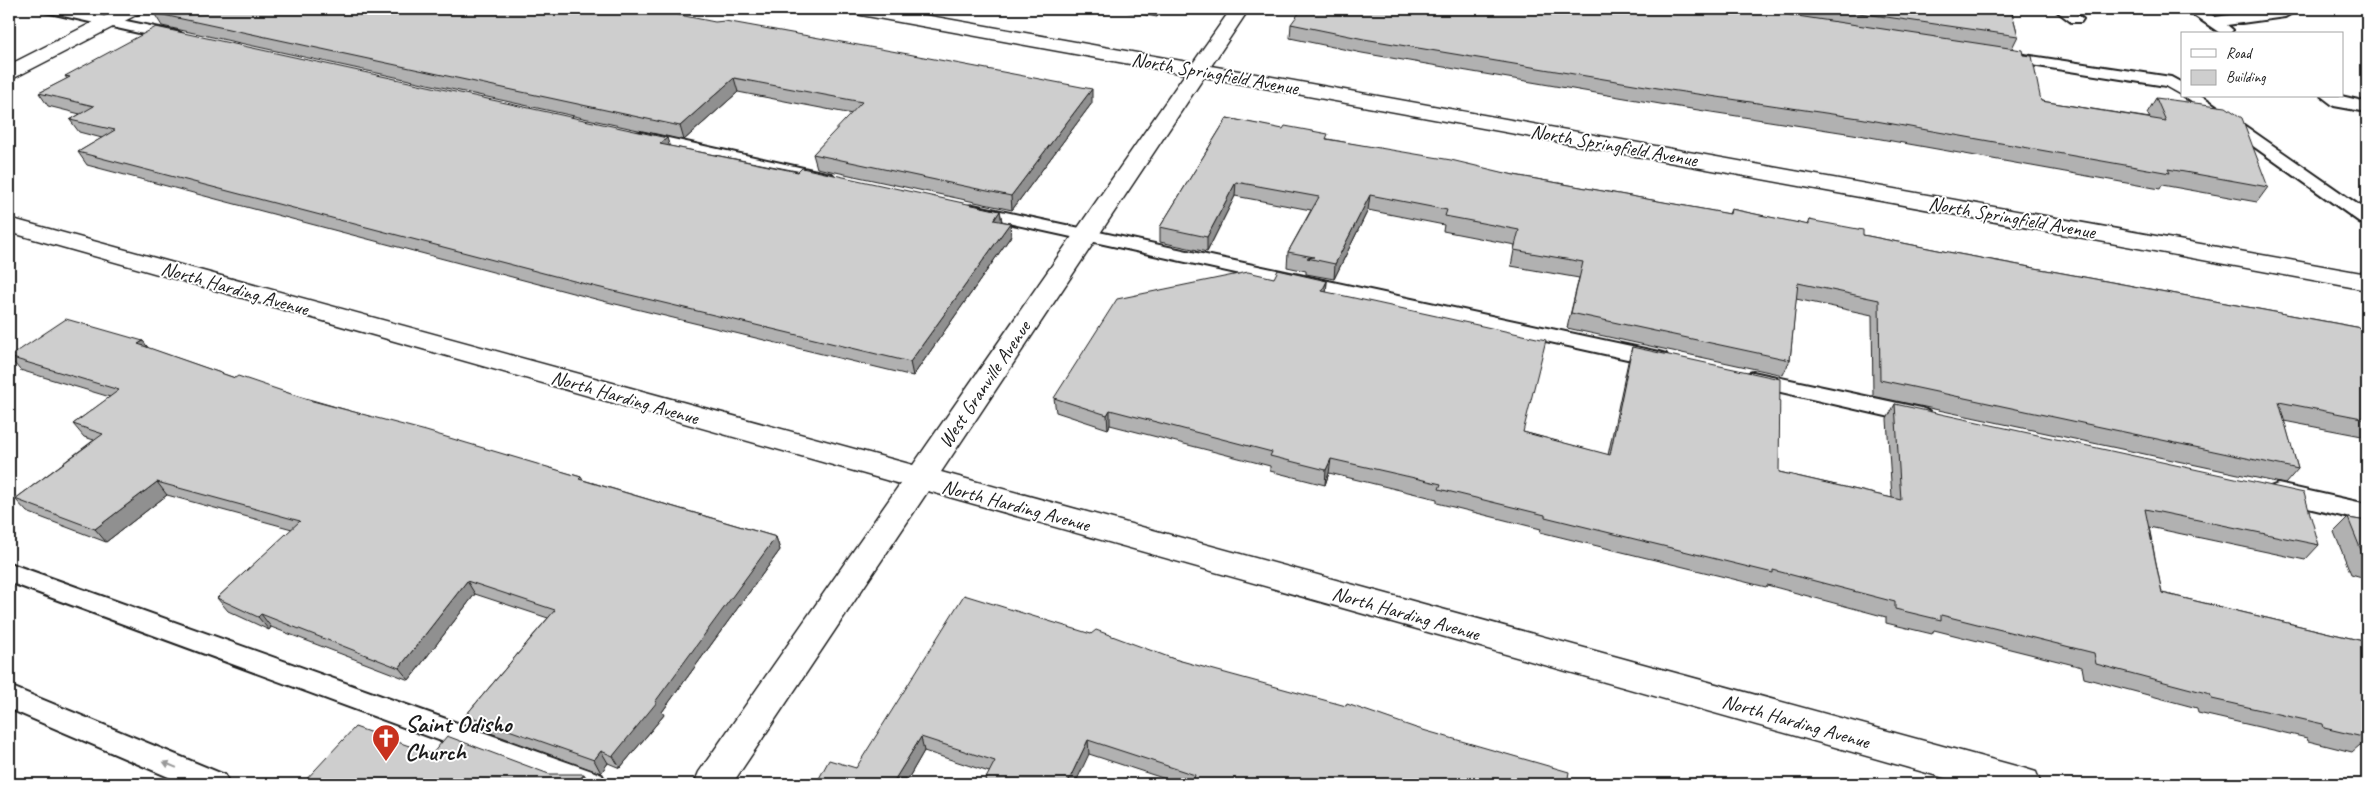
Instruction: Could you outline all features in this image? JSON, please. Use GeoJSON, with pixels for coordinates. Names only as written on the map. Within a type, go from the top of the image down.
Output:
{"type":"FeatureCollection","features":[{"type":"Feature","properties":{"kind":"street"},"geometry":{"type":"LineString","coordinates":[[9,73],[133,9]]}},
{"type":"Feature","properties":{"kind":"street","name":"North Springfield Avenue"},"geometry":{"type":"LineString","coordinates":[[861,9],[2367,282]]}},
{"type":"Feature","properties":{"kind":"street","name":"West Granville Avenue"},"geometry":{"type":"LineString","coordinates":[[712,784],[1240,9]]}},
{"type":"Feature","properties":{"kind":"street","name":"North Harding Avenue"},"geometry":{"type":"LineString","coordinates":[[9,225],[2023,784]]}},
{"type":"Feature","properties":{"kind":"lane"},"geometry":{"type":"LineString","coordinates":[[50,9],[198,41]]}},
{"type":"Feature","properties":{"kind":"lane"},"geometry":{"type":"LineString","coordinates":[[2061,9],[2076,19]]}},
{"type":"Feature","properties":{"kind":"lane"},"geometry":{"type":"LineString","coordinates":[[2192,9],[2228,32]]}},
{"type":"Feature","properties":{"kind":"lane"},"geometry":{"type":"LineString","coordinates":[[2213,22],[2285,13],[2279,9]]}},
{"type":"Feature","properties":{"kind":"lane"},"geometry":{"type":"LineString","coordinates":[[1985,54],[2177,86]]}},
{"type":"Feature","properties":{"kind":"lane"},"geometry":{"type":"LineString","coordinates":[[2194,98],[2367,219]]}},
{"type":"Feature","properties":{"kind":"lane"},"geometry":{"type":"LineString","coordinates":[[2332,98],[2340,103],[2367,108]]}},
{"type":"Feature","properties":{"kind":"lane"},"geometry":{"type":"LineString","coordinates":[[624,134],[847,182]]}},
{"type":"Feature","properties":{"kind":"lane"},"geometry":{"type":"LineString","coordinates":[[954,205],[1676,362]]}},
{"type":"Feature","properties":{"kind":"lane"},"geometry":{"type":"LineString","coordinates":[[1734,375],[1939,420]]}},
{"type":"Feature","properties":{"kind":"lane"},"geometry":{"type":"LineString","coordinates":[[2260,489],[2367,513]]}},
{"type":"Feature","properties":{"kind":"lane"},"geometry":{"type":"LineString","coordinates":[[9,572],[592,784]]}},
{"type":"Feature","properties":{"kind":"lane"},"geometry":{"type":"LineString","coordinates":[[9,700],[12,698],[215,784]]}},
{"type":"Feature","properties":{"kind":"building"},"geometry":{"type":"Polygon","coordinates":[[[162,9],[649,9],[715,22],[725,21],[908,54],[1092,89],[1011,196],[813,154],[862,102],[734,78],[680,126],[154,13],[162,9]]]}},
{"type":"Feature","properties":{"kind":"building"},"geometry":{"type":"Polygon","coordinates":[[[1302,9],[1526,9],[1537,11],[1538,9],[1751,9],[2022,50],[2023,55],[2032,56],[2041,101],[2166,121],[2156,98],[2226,107],[2242,118],[2268,187],[2168,169],[2170,173],[1859,118],[1670,90],[1364,39],[1291,24],[1302,9]]]}},
{"type":"Feature","properties":{"kind":"building"},"geometry":{"type":"Polygon","coordinates":[[[1831,9],[2011,9],[2018,36],[1831,9]]]}},
{"type":"Feature","properties":{"kind":"building"},"geometry":{"type":"Polygon","coordinates":[[[156,27],[667,138],[660,144],[798,172],[802,168],[1000,211],[994,220],[1010,223],[910,362],[597,287],[78,152],[115,130],[70,120],[94,106],[39,93],[70,77],[65,76],[156,27]]]}},
{"type":"Feature","properties":{"kind":"building"},"geometry":{"type":"Polygon","coordinates":[[[1227,118],[1283,129],[1285,126],[1328,134],[1326,139],[1451,160],[1514,175],[1730,214],[1731,209],[1809,225],[1809,220],[1863,230],[1863,235],[1948,252],[2367,329],[2367,419],[2279,402],[2298,469],[1880,380],[1879,300],[1798,283],[1790,360],[1571,313],[1583,262],[1514,250],[1519,230],[1445,216],[1447,210],[1370,195],[1335,264],[1307,258],[1314,257],[1288,252],[1319,197],[1236,182],[1207,237],[1160,227],[1227,118]]]}},
{"type":"Feature","properties":{"kind":"building"},"geometry":{"type":"Polygon","coordinates":[[[1278,270],[1327,281],[1322,291],[1546,340],[1523,432],[1610,455],[1632,347],[1780,379],[1779,472],[1901,500],[1895,404],[2304,493],[2319,545],[2145,509],[2162,593],[2367,642],[2367,729],[2365,729],[2367,738],[2324,728],[2323,724],[2212,699],[2210,694],[2096,664],[2094,653],[1941,615],[1941,620],[1895,609],[1895,602],[1773,570],[1773,573],[1545,517],[1545,515],[1439,489],[1441,484],[1331,459],[1326,470],[1270,456],[1272,452],[1110,410],[1107,415],[1054,398],[1117,299],[1248,272],[1274,278],[1278,270]]]}},
{"type":"Feature","properties":{"kind":"building"},"geometry":{"type":"Polygon","coordinates":[[[66,319],[143,341],[138,344],[235,378],[238,376],[309,400],[426,431],[581,477],[579,479],[776,537],[655,702],[657,702],[613,756],[601,751],[594,760],[466,715],[555,610],[467,581],[399,668],[261,614],[258,617],[217,598],[300,521],[157,482],[95,529],[15,499],[103,434],[73,424],[119,390],[9,357],[66,319]]]}},
{"type":"Feature","properties":{"kind":"building"},"geometry":{"type":"Polygon","coordinates":[[[2348,518],[2367,521],[2367,561],[2365,560],[2348,518]]]}},
{"type":"Feature","properties":{"kind":"building"},"geometry":{"type":"Polygon","coordinates":[[[964,595],[1091,634],[1096,630],[1174,659],[1346,706],[1347,704],[1416,728],[1569,772],[1567,784],[1192,784],[1195,775],[1088,740],[1067,784],[983,784],[995,761],[921,737],[892,784],[816,784],[829,760],[856,768],[964,595]]]}},
{"type":"Feature","properties":{"kind":"building"},"geometry":{"type":"Polygon","coordinates":[[[355,727],[432,754],[447,736],[549,774],[584,774],[576,784],[302,784],[355,727]]]}},
{"type":"Feature","properties":{"kind":"place","name":"Saint Odisho Church"},"geometry":{"type":"Point","coordinates":[386,762]}}]}
